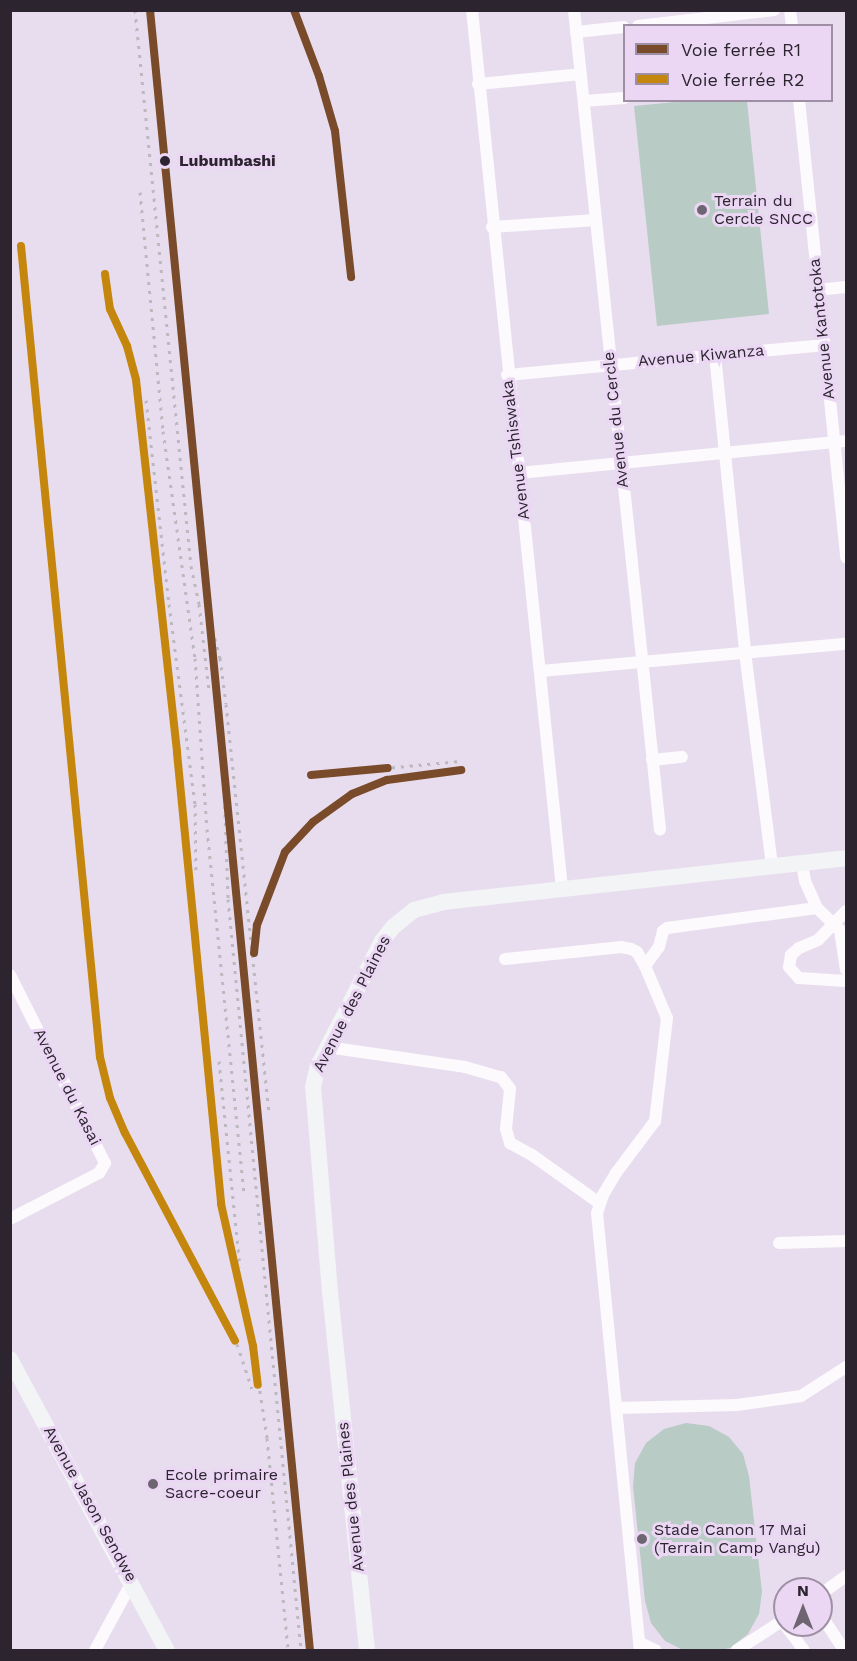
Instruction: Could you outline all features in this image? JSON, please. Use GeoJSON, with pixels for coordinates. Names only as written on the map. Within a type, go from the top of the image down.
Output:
{"type":"FeatureCollection","features":[{"type":"Feature","properties":{"kind":"street","name":"Avenue Tshiswaka"},"geometry":{"type":"LineString","coordinates":[[472,10],[507,375],[541,671],[562,888]]}},
{"type":"Feature","properties":{"kind":"street","name":"Avenue du Cercle"},"geometry":{"type":"LineString","coordinates":[[574,10],[660,829]]}},
{"type":"Feature","properties":{"kind":"street"},"geometry":{"type":"LineString","coordinates":[[651,24],[774,10]]}},
{"type":"Feature","properties":{"kind":"street"},"geometry":{"type":"LineString","coordinates":[[576,32],[623,27]]}},
{"type":"Feature","properties":{"kind":"street"},"geometry":{"type":"LineString","coordinates":[[478,84],[581,74]]}},
{"type":"Feature","properties":{"kind":"street"},"geometry":{"type":"LineString","coordinates":[[584,101],[623,98]]}},
{"type":"Feature","properties":{"kind":"street","name":"Avenue Kantotoka"},"geometry":{"type":"LineString","coordinates":[[799,102],[823,345],[840,441],[846,558]]}},
{"type":"Feature","properties":{"kind":"street"},"geometry":{"type":"LineString","coordinates":[[492,227],[596,220]]}},
{"type":"Feature","properties":{"kind":"street"},"geometry":{"type":"LineString","coordinates":[[817,290],[846,287]]}},
{"type":"Feature","properties":{"kind":"street","name":"Avenue Kiwanza"},"geometry":{"type":"LineString","coordinates":[[507,375],[823,345]]}},
{"type":"Feature","properties":{"kind":"street"},"geometry":{"type":"LineString","coordinates":[[715,355],[745,652],[772,866]]}},
{"type":"Feature","properties":{"kind":"street"},"geometry":{"type":"LineString","coordinates":[[519,472],[840,441]]}},
{"type":"Feature","properties":{"kind":"street"},"geometry":{"type":"LineString","coordinates":[[541,671],[846,644]]}},
{"type":"Feature","properties":{"kind":"street"},"geometry":{"type":"LineString","coordinates":[[652,760],[682,757]]}},
{"type":"Feature","properties":{"kind":"street","name":"Avenue des Plaines"},"geometry":{"type":"LineString","coordinates":[[367,1650],[313,1096],[314,1076],[382,941],[405,916],[414,910],[443,902],[846,858]]}},
{"type":"Feature","properties":{"kind":"street"},"geometry":{"type":"LineString","coordinates":[[802,864],[805,881],[817,908],[842,935],[846,970]]}},
{"type":"Feature","properties":{"kind":"street"},"geometry":{"type":"LineString","coordinates":[[645,966],[659,947],[663,931],[667,928],[817,908]]}},
{"type":"Feature","properties":{"kind":"street"},"geometry":{"type":"LineString","coordinates":[[846,910],[818,940],[799,948],[791,956],[789,967],[799,978],[846,981]]}},
{"type":"Feature","properties":{"kind":"street"},"geometry":{"type":"LineString","coordinates":[[505,959],[626,947],[637,952],[667,1018],[657,1113],[651,1129],[616,1173],[599,1203],[597,1213],[640,1647],[655,1650]]}},
{"type":"Feature","properties":{"kind":"street","name":"Avenue du Kasai"},"geometry":{"type":"LineString","coordinates":[[10,975],[105,1163],[99,1173],[10,1219]]}},
{"type":"Feature","properties":{"kind":"street"},"geometry":{"type":"LineString","coordinates":[[327,1047],[465,1067],[501,1077],[510,1089],[506,1129],[510,1143],[532,1155],[599,1203]]}},
{"type":"Feature","properties":{"kind":"street"},"geometry":{"type":"LineString","coordinates":[[779,1243],[846,1240]]}},
{"type":"Feature","properties":{"kind":"street","name":"Avenue Jason Sendwe"},"geometry":{"type":"LineString","coordinates":[[10,1359],[167,1650]]}},
{"type":"Feature","properties":{"kind":"street"},"geometry":{"type":"LineString","coordinates":[[616,1408],[737,1405],[801,1396],[846,1367]]}},
{"type":"Feature","properties":{"kind":"street"},"geometry":{"type":"LineString","coordinates":[[833,1585],[846,1576]]}},
{"type":"Feature","properties":{"kind":"street"},"geometry":{"type":"LineString","coordinates":[[95,1650],[132,1582]]}},
{"type":"Feature","properties":{"kind":"street"},"geometry":{"type":"LineString","coordinates":[[737,1650],[773,1627]]}},
{"type":"Feature","properties":{"kind":"street"},"geometry":{"type":"LineString","coordinates":[[833,1633],[844,1650]]}},
{"type":"Feature","properties":{"kind":"street"},"geometry":{"type":"LineString","coordinates":[[795,1637],[804,1650]]}},
{"type":"Feature","properties":{"kind":"shaded area","name":"Terrain du Cercle SNCC"},"geometry":{"type":"Polygon","coordinates":[[[675,102],[747,102],[769,314],[657,326],[634,106],[675,102]]]}},
{"type":"Feature","properties":{"kind":"shaded area"},"geometry":{"type":"Polygon","coordinates":[[[686,1423],[709,1426],[729,1437],[743,1454],[749,1476],[762,1592],[759,1614],[748,1634],[730,1648],[721,1650],[683,1650],[665,1641],[651,1623],[645,1601],[633,1486],[635,1463],[646,1443],[664,1429],[686,1423]]]}},
{"type":"Feature","properties":{"kind":"railway"},"geometry":{"type":"LineString","coordinates":[[135,10],[191,566],[199,604],[209,690]]}},
{"type":"Feature","properties":{"kind":"railway"},"geometry":{"type":"LineString","coordinates":[[294,10],[319,76],[335,131],[351,277]]}},
{"type":"Feature","properties":{"kind":"railway"},"geometry":{"type":"LineString","coordinates":[[140,192],[163,431],[195,658],[207,829],[244,1192]]}},
{"type":"Feature","properties":{"kind":"railway"},"geometry":{"type":"LineString","coordinates":[[21,246],[100,1057],[110,1098],[125,1133],[237,1344],[252,1389]]}},
{"type":"Feature","properties":{"kind":"railway"},"geometry":{"type":"LineString","coordinates":[[105,274],[110,309],[127,346],[136,380],[177,753],[221,1204],[253,1346],[267,1438],[288,1650]]}},
{"type":"Feature","properties":{"kind":"railway"},"geometry":{"type":"LineString","coordinates":[[146,400],[195,804],[196,874]]}},
{"type":"Feature","properties":{"kind":"railway"},"geometry":{"type":"LineString","coordinates":[[208,612],[220,658],[226,704],[269,1111]]}},
{"type":"Feature","properties":{"kind":"railway"},"geometry":{"type":"LineString","coordinates":[[223,760],[228,899],[301,1650]]}},
{"type":"Feature","properties":{"kind":"railway"},"geometry":{"type":"LineString","coordinates":[[311,775],[460,761]]}},
{"type":"Feature","properties":{"kind":"railway"},"geometry":{"type":"LineString","coordinates":[[255,941],[257,925],[285,852],[313,822],[352,794],[387,780],[461,770]]}},
{"type":"Feature","properties":{"kind":"railway"},"geometry":{"type":"LineString","coordinates":[[219,1061],[240,1267]]}},
{"type":"Feature","properties":{"kind":"rail line","name":"R1"},"geometry":{"type":"LineString","coordinates":[[150,10],[310,1650]]}},
{"type":"Feature","properties":{"kind":"rail line","name":"R1"},"geometry":{"type":"LineString","coordinates":[[294,10],[319,76],[335,131],[351,277]]}},
{"type":"Feature","properties":{"kind":"rail line","name":"R2"},"geometry":{"type":"LineString","coordinates":[[21,246],[100,1057],[110,1098],[125,1133],[235,1341]]}},
{"type":"Feature","properties":{"kind":"rail line","name":"R2"},"geometry":{"type":"LineString","coordinates":[[105,274],[110,309],[127,346],[136,380],[177,753],[221,1204],[253,1346],[258,1385]]}},
{"type":"Feature","properties":{"kind":"rail line","name":"R1"},"geometry":{"type":"LineString","coordinates":[[311,775],[388,768]]}},
{"type":"Feature","properties":{"kind":"rail line","name":"R1"},"geometry":{"type":"LineString","coordinates":[[254,953],[257,925],[285,852],[313,822],[352,794],[387,780],[461,770]]}},
{"type":"Feature","properties":{"kind":"place","name":"Lubumbashi"},"geometry":{"type":"Point","coordinates":[165,161]}},
{"type":"Feature","properties":{"kind":"place","name":"Terrain du Cercle SNCC"},"geometry":{"type":"Point","coordinates":[702,210]}},
{"type":"Feature","properties":{"kind":"place","name":"Ecole primaire Sacre-coeur"},"geometry":{"type":"Point","coordinates":[153,1484]}},
{"type":"Feature","properties":{"kind":"place","name":"Stade Canon 17 Mai (Terrain Camp Vangu)"},"geometry":{"type":"Point","coordinates":[642,1539]}}]}
